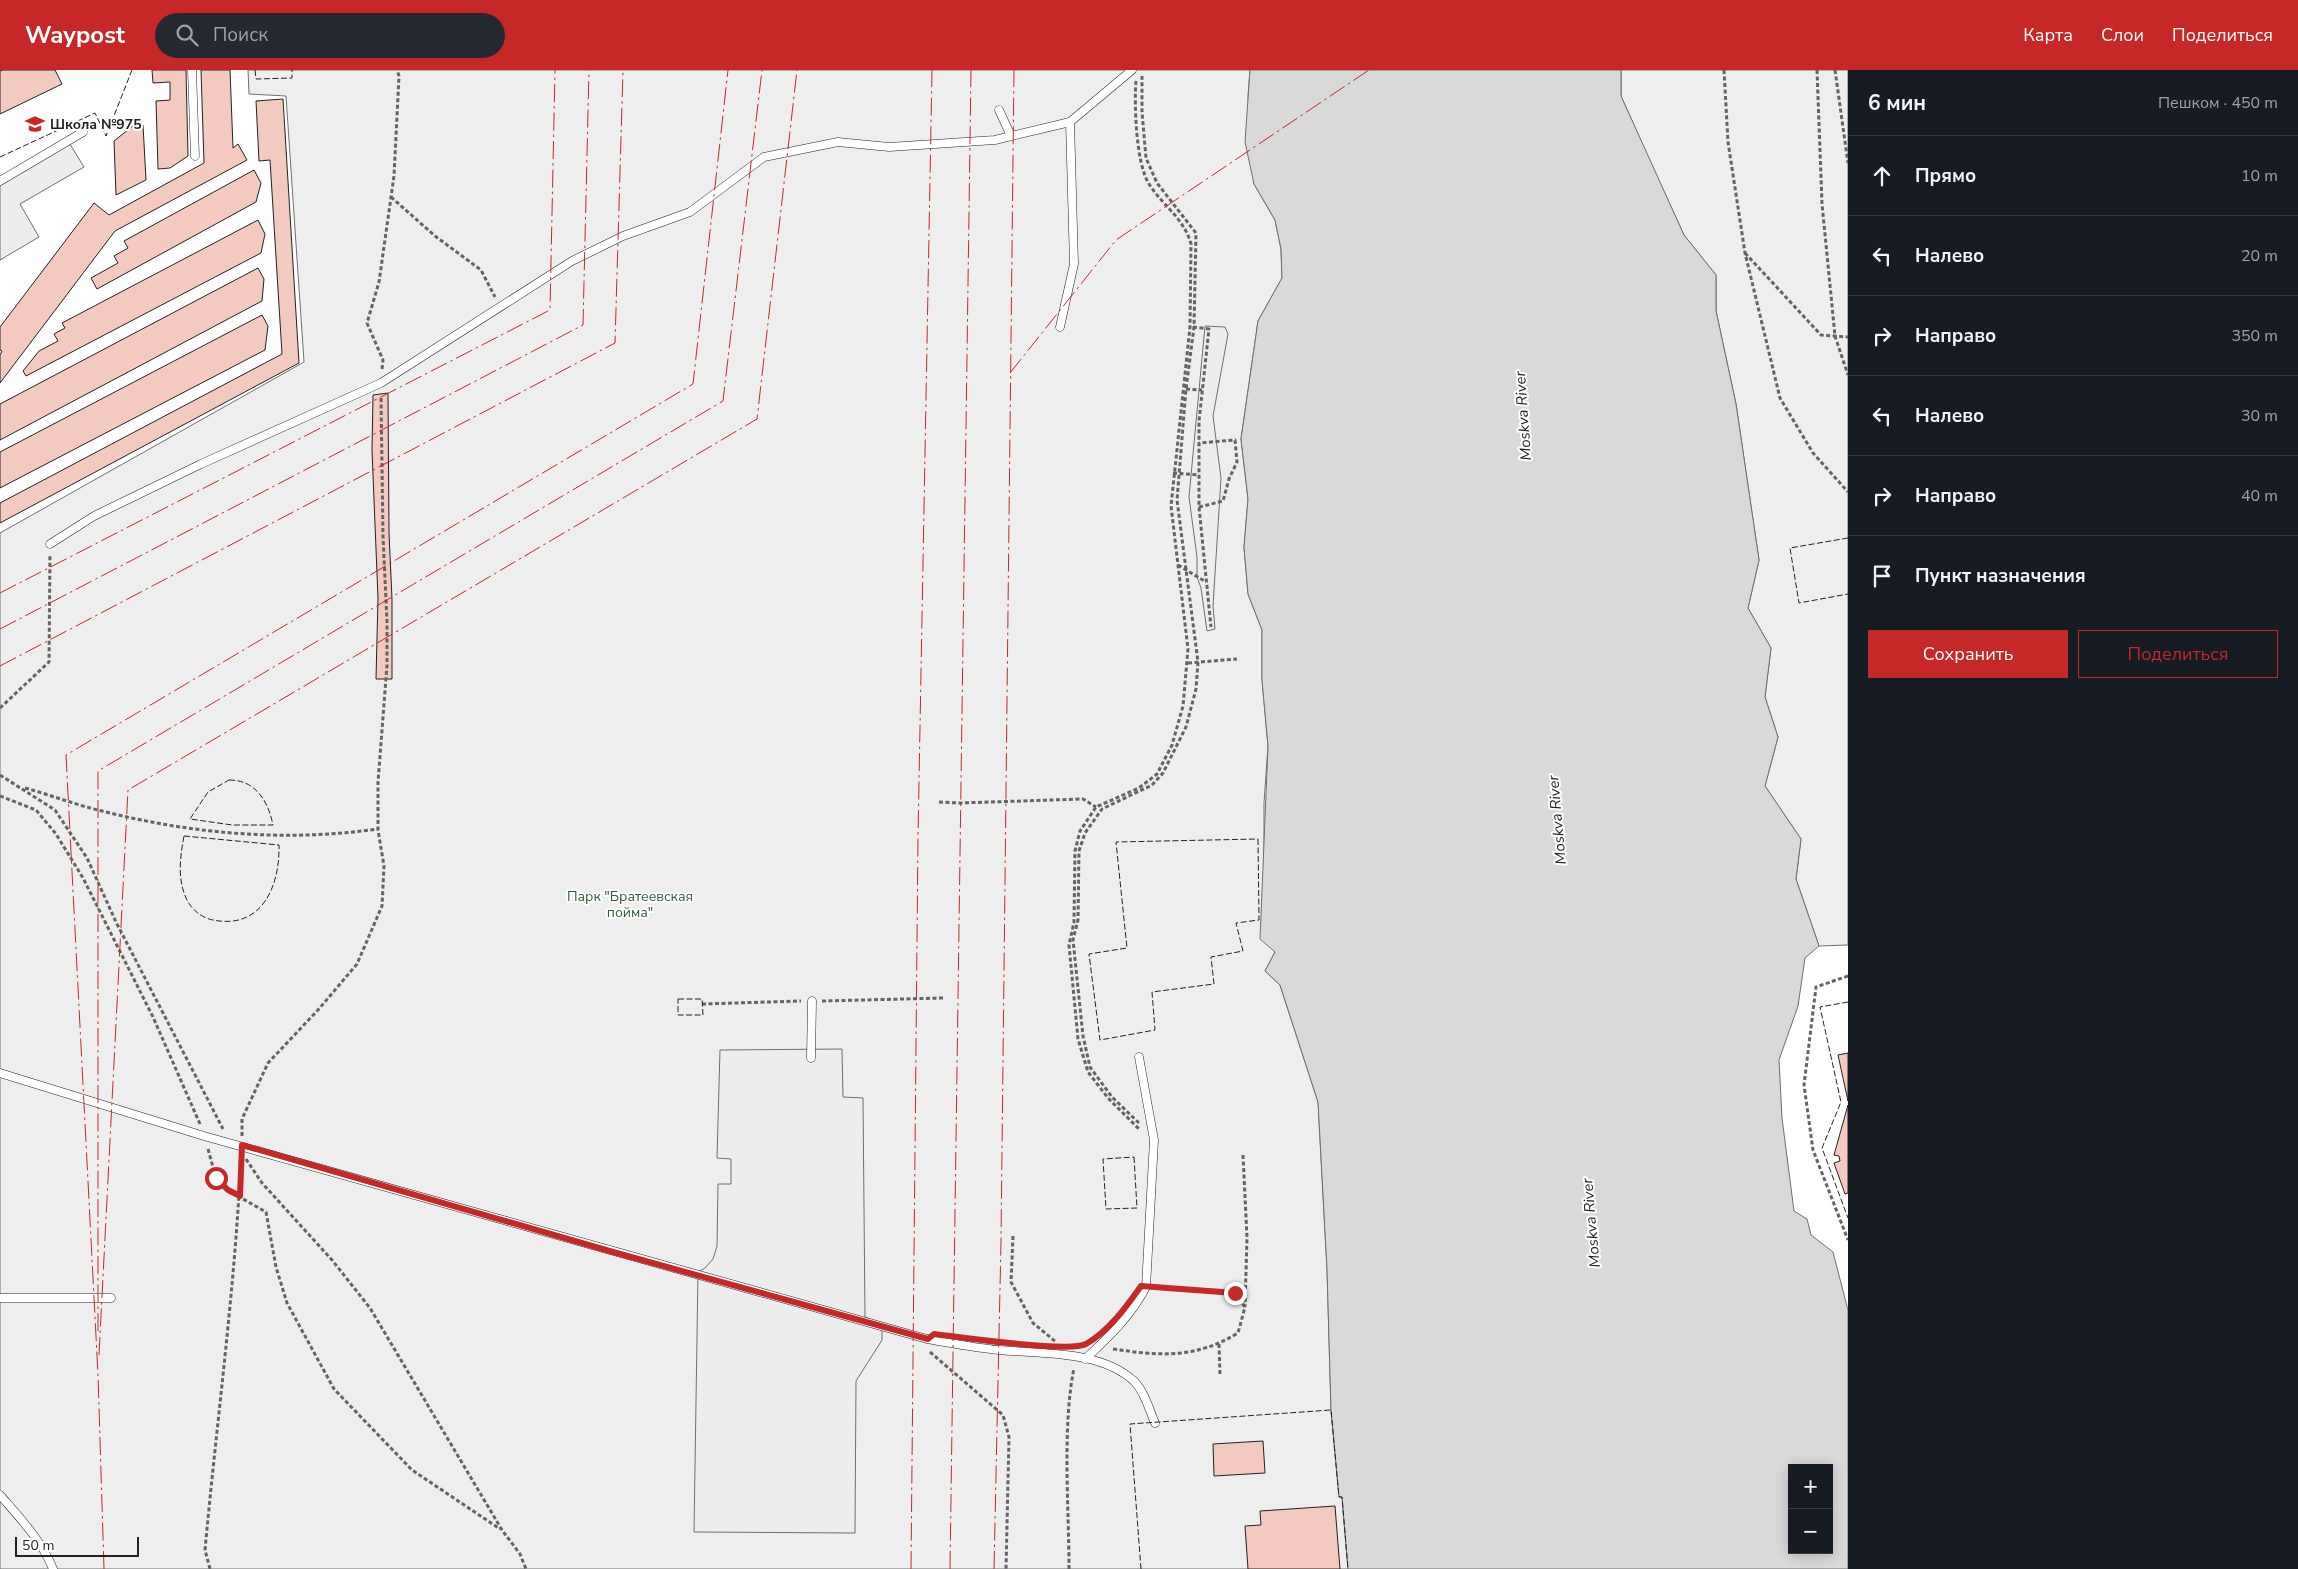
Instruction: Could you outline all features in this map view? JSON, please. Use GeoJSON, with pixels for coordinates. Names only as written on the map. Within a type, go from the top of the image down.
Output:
{"type":"FeatureCollection","features":[{"type":"Feature","properties":{"kind":"lane"},"geometry":{"type":"LineString","coordinates":[[192,70],[195,156]]}},
{"type":"Feature","properties":{"kind":"lane"},"geometry":{"type":"LineString","coordinates":[[50,544],[94,516],[174,477],[381,383],[572,260],[623,236],[690,212],[764,157],[838,142],[889,147],[995,140],[1070,122],[1134,74]]}},
{"type":"Feature","properties":{"kind":"lane"},"geometry":{"type":"LineString","coordinates":[[999,110],[1012,136]]}},
{"type":"Feature","properties":{"kind":"lane"},"geometry":{"type":"LineString","coordinates":[[1060,328],[1074,264],[1070,122]]}},
{"type":"Feature","properties":{"kind":"lane"},"geometry":{"type":"LineString","coordinates":[[0,181],[83,132]]}},
{"type":"Feature","properties":{"kind":"lane"},"geometry":{"type":"LineString","coordinates":[[811,1058],[812,1001]]}},
{"type":"Feature","properties":{"kind":"lane"},"geometry":{"type":"LineString","coordinates":[[1081,1358],[1112,1335],[1139,1301],[1146,1286],[1153,1137],[1139,1057]]}},
{"type":"Feature","properties":{"kind":"lane"},"geometry":{"type":"LineString","coordinates":[[0,1073],[204,1136],[242,1145],[613,1252],[928,1339],[968,1347],[1081,1358],[1119,1371],[1135,1383],[1146,1399],[1155,1423]]}},
{"type":"Feature","properties":{"kind":"lane"},"geometry":{"type":"LineString","coordinates":[[0,1298],[112,1298]]}},
{"type":"Feature","properties":{"kind":"lane"},"geometry":{"type":"LineString","coordinates":[[0,1496],[25,1524],[49,1558],[53,1569]]}},
{"type":"Feature","properties":{"kind":"path"},"geometry":{"type":"LineString","coordinates":[[210,1569],[205,1550],[218,1408],[236,1257],[242,1119],[268,1063],[318,1010],[357,964],[382,906],[384,866],[378,829],[378,782],[387,656],[381,383],[383,360],[367,323],[378,282],[394,176],[399,85],[397,70]]}},
{"type":"Feature","properties":{"kind":"path"},"geometry":{"type":"LineString","coordinates":[[1142,70],[1142,112],[1146,158],[1157,183],[1196,233],[1192,327],[1173,473],[1171,506],[1188,664],[1179,726],[1172,745],[1157,774],[1139,788],[1096,807],[1080,831],[1075,851],[1074,922],[1069,945],[1078,1039],[1088,1072],[1108,1098],[1141,1130],[1143,1137]]}},
{"type":"Feature","properties":{"kind":"path"},"geometry":{"type":"LineString","coordinates":[[1724,70],[1728,142],[1745,253],[1780,398],[1813,453],[1848,492]]}},
{"type":"Feature","properties":{"kind":"path"},"geometry":{"type":"LineString","coordinates":[[1817,70],[1822,204],[1835,336],[1848,375]]}},
{"type":"Feature","properties":{"kind":"path"},"geometry":{"type":"LineString","coordinates":[[1835,70],[1848,163]]}},
{"type":"Feature","properties":{"kind":"path"},"geometry":{"type":"LineString","coordinates":[[1134,74],[1136,122],[1141,162],[1147,182],[1176,215],[1188,233],[1190,244],[1192,327]]}},
{"type":"Feature","properties":{"kind":"path"},"geometry":{"type":"LineString","coordinates":[[391,197],[428,230],[480,270],[500,306]]}},
{"type":"Feature","properties":{"kind":"path"},"geometry":{"type":"LineString","coordinates":[[1745,253],[1821,335],[1848,337]]}},
{"type":"Feature","properties":{"kind":"path"},"geometry":{"type":"LineString","coordinates":[[1192,327],[1209,329],[1202,390],[1199,443],[1199,507],[1211,627]]}},
{"type":"Feature","properties":{"kind":"path"},"geometry":{"type":"LineString","coordinates":[[1184,389],[1202,390]]}},
{"type":"Feature","properties":{"kind":"path"},"geometry":{"type":"LineString","coordinates":[[1153,1137],[1112,1097],[1090,1068],[1083,1036],[1073,940],[1078,920],[1079,851],[1085,832],[1102,809],[1152,785],[1164,773],[1186,727],[1196,689],[1198,662],[1178,514],[1178,474],[1184,389]]}},
{"type":"Feature","properties":{"kind":"path"},"geometry":{"type":"LineString","coordinates":[[1199,443],[1235,440],[1237,462],[1228,479],[1223,501],[1199,507]]}},
{"type":"Feature","properties":{"kind":"path"},"geometry":{"type":"LineString","coordinates":[[1173,473],[1199,475]]}},
{"type":"Feature","properties":{"kind":"path"},"geometry":{"type":"LineString","coordinates":[[0,708],[49,662],[51,632],[50,544]]}},
{"type":"Feature","properties":{"kind":"path"},"geometry":{"type":"LineString","coordinates":[[1178,565],[1206,582]]}},
{"type":"Feature","properties":{"kind":"path"},"geometry":{"type":"LineString","coordinates":[[1188,664],[1237,659]]}},
{"type":"Feature","properties":{"kind":"path"},"geometry":{"type":"LineString","coordinates":[[0,775],[55,810],[87,858],[116,922],[222,1128],[242,1145],[247,1163],[262,1183],[332,1260],[370,1308],[502,1530],[520,1554],[526,1569]]}},
{"type":"Feature","properties":{"kind":"path"},"geometry":{"type":"LineString","coordinates":[[20,786],[102,811],[197,830],[277,837],[346,834],[378,829]]}},
{"type":"Feature","properties":{"kind":"path"},"geometry":{"type":"LineString","coordinates":[[0,796],[36,810],[56,834],[83,878],[153,1017],[197,1112],[216,1178],[228,1190],[266,1212],[276,1267],[287,1303],[334,1390],[412,1470],[502,1530]]}},
{"type":"Feature","properties":{"kind":"path"},"geometry":{"type":"LineString","coordinates":[[939,802],[958,803],[1083,798],[1096,807]]}},
{"type":"Feature","properties":{"kind":"path"},"geometry":{"type":"LineString","coordinates":[[1848,976],[1816,987],[1804,1084],[1813,1150],[1848,1240]]}},
{"type":"Feature","properties":{"kind":"path"},"geometry":{"type":"LineString","coordinates":[[1098,1347],[1157,1356],[1198,1350],[1219,1344],[1238,1333],[1245,1307],[1247,1238],[1242,1154]]}},
{"type":"Feature","properties":{"kind":"path"},"geometry":{"type":"LineString","coordinates":[[1013,1236],[1011,1282],[1033,1323],[1062,1346],[1052,1345]]}},
{"type":"Feature","properties":{"kind":"path"},"geometry":{"type":"LineString","coordinates":[[1146,1286],[1235,1293],[1245,1307]]}},
{"type":"Feature","properties":{"kind":"path"},"geometry":{"type":"LineString","coordinates":[[928,1339],[925,1346],[929,1351],[1003,1415],[1009,1437],[1006,1569]]}},
{"type":"Feature","properties":{"kind":"path"},"geometry":{"type":"LineString","coordinates":[[1219,1344],[1220,1376]]}},
{"type":"Feature","properties":{"kind":"path"},"geometry":{"type":"LineString","coordinates":[[1069,1569],[1070,1398],[1081,1358]]}},
{"type":"Feature","properties":{"kind":"green space","name":"Парк \"Братеевская пойма\""},"geometry":{"type":"Polygon","coordinates":[[[248,70],[1250,70],[1248,96],[1254,184],[1275,220],[1281,249],[1282,278],[1258,321],[1241,439],[1248,499],[1244,547],[1248,594],[1262,630],[1262,680],[1268,746],[1264,803],[1264,869],[1275,952],[1265,971],[1280,985],[1318,1102],[1327,1269],[1331,1410],[1339,1496],[1342,1497],[1348,1569],[0,1569],[0,533],[304,362],[286,96],[249,94],[248,70]]]}},
{"type":"Feature","properties":{"kind":"green space"},"geometry":{"type":"Polygon","coordinates":[[[1621,70],[1848,70],[1848,945],[1819,946],[1796,879],[1801,839],[1765,786],[1778,737],[1765,697],[1771,648],[1748,608],[1759,560],[1736,404],[1716,311],[1716,275],[1684,235],[1621,96],[1621,70]]]}},
{"type":"Feature","properties":{"kind":"shaded area"},"geometry":{"type":"Polygon","coordinates":[[[68,141],[84,167],[20,204],[39,237],[0,260],[0,181],[68,141]]]}},
{"type":"Feature","properties":{"kind":"shaded area"},"geometry":{"type":"Polygon","coordinates":[[[1205,326],[1225,327],[1228,334],[1213,416],[1221,478],[1213,606],[1215,629],[1207,631],[1201,588],[1197,577],[1197,557],[1189,497],[1205,326]]]}},
{"type":"Feature","properties":{"kind":"shaded area"},"geometry":{"type":"Polygon","coordinates":[[[842,1049],[843,1097],[863,1098],[865,1317],[882,1324],[882,1340],[856,1381],[855,1533],[694,1532],[698,1272],[705,1268],[713,1259],[717,1246],[718,1184],[731,1184],[731,1159],[717,1158],[720,1050],[842,1049]]]}},
{"type":"Feature","properties":{"kind":"water","name":"Moskva River"},"geometry":{"type":"Polygon","coordinates":[[[1250,70],[1621,70],[1621,96],[1684,235],[1716,275],[1716,311],[1736,404],[1759,560],[1748,608],[1771,648],[1765,697],[1778,737],[1765,786],[1801,839],[1796,879],[1819,946],[1805,958],[1798,1006],[1779,1060],[1782,1118],[1794,1211],[1807,1219],[1811,1235],[1833,1252],[1848,1310],[1848,1569],[1348,1569],[1342,1497],[1339,1497],[1331,1410],[1327,1269],[1318,1102],[1280,985],[1265,971],[1275,952],[1260,939],[1268,746],[1262,680],[1262,630],[1248,594],[1244,547],[1248,499],[1241,439],[1258,321],[1282,278],[1281,249],[1275,220],[1254,184],[1245,142],[1250,70]]]}},
{"type":"Feature","properties":{"kind":"building"},"geometry":{"type":"Polygon","coordinates":[[[55,70],[62,84],[0,114],[0,71],[55,70]]]}},
{"type":"Feature","properties":{"kind":"building"},"geometry":{"type":"Polygon","coordinates":[[[152,70],[186,70],[188,156],[170,168],[158,169],[156,101],[170,100],[170,82],[153,83],[152,70]]]}},
{"type":"Feature","properties":{"kind":"building"},"geometry":{"type":"Polygon","coordinates":[[[201,70],[230,70],[233,148],[238,144],[247,160],[115,231],[0,383],[0,355],[2,351],[0,350],[0,327],[94,203],[109,215],[204,163],[201,70]]]}},
{"type":"Feature","properties":{"kind":"building"},"geometry":{"type":"Polygon","coordinates":[[[283,99],[299,363],[0,523],[0,503],[282,354],[270,160],[259,161],[256,101],[283,99]]]}},
{"type":"Feature","properties":{"kind":"building"},"geometry":{"type":"Polygon","coordinates":[[[134,125],[143,125],[146,180],[116,195],[114,141],[134,125]]]}},
{"type":"Feature","properties":{"kind":"building"},"geometry":{"type":"Polygon","coordinates":[[[254,170],[261,183],[256,202],[97,289],[91,278],[118,263],[114,256],[128,248],[124,241],[254,170]]]}},
{"type":"Feature","properties":{"kind":"building"},"geometry":{"type":"Polygon","coordinates":[[[258,220],[265,234],[261,253],[26,376],[23,371],[39,351],[58,341],[54,334],[65,328],[62,323],[258,220]]]}},
{"type":"Feature","properties":{"kind":"building"},"geometry":{"type":"Polygon","coordinates":[[[258,268],[264,279],[262,301],[0,440],[0,404],[258,268]]]}},
{"type":"Feature","properties":{"kind":"building"},"geometry":{"type":"Polygon","coordinates":[[[262,315],[268,326],[265,350],[0,488],[0,452],[262,315]]]}},
{"type":"Feature","properties":{"kind":"building"},"geometry":{"type":"Polygon","coordinates":[[[388,393],[392,679],[376,679],[378,598],[372,450],[373,395],[388,393]]]}},
{"type":"Feature","properties":{"kind":"building"},"geometry":{"type":"Polygon","coordinates":[[[1848,1053],[1848,1101],[1838,1055],[1848,1053]]]}},
{"type":"Feature","properties":{"kind":"building"},"geometry":{"type":"Polygon","coordinates":[[[1848,1105],[1848,1193],[1845,1194],[1834,1163],[1840,1161],[1839,1156],[1834,1155],[1848,1105]]]}},
{"type":"Feature","properties":{"kind":"building"},"geometry":{"type":"Polygon","coordinates":[[[1263,1441],[1265,1473],[1214,1476],[1213,1444],[1263,1441]]]}},
{"type":"Feature","properties":{"kind":"building"},"geometry":{"type":"Polygon","coordinates":[[[1335,1506],[1340,1569],[1248,1569],[1245,1526],[1261,1525],[1260,1511],[1335,1506]]]}},
{"type":"Feature","properties":{"kind":"fence"},"geometry":{"type":"LineString","coordinates":[[0,157],[95,113],[106,136],[132,70]]}},
{"type":"Feature","properties":{"kind":"fence"},"geometry":{"type":"LineString","coordinates":[[255,70],[256,79],[292,78],[292,70]]}},
{"type":"Feature","properties":{"kind":"fence"},"geometry":{"type":"LineString","coordinates":[[1848,538],[1790,548],[1799,603],[1848,594]]}},
{"type":"Feature","properties":{"kind":"fence"},"geometry":{"type":"LineString","coordinates":[[229,780],[247,784],[259,794],[268,808],[273,825],[232,825],[190,819],[208,792],[229,780]]}},
{"type":"Feature","properties":{"kind":"fence"},"geometry":{"type":"LineString","coordinates":[[184,836],[279,845],[276,875],[265,902],[256,911],[244,918],[230,921],[213,920],[201,915],[189,904],[182,885],[181,860],[184,836]]}},
{"type":"Feature","properties":{"kind":"fence"},"geometry":{"type":"LineString","coordinates":[[1258,839],[1259,920],[1236,923],[1243,951],[1211,957],[1214,984],[1152,992],[1155,1030],[1100,1040],[1089,954],[1127,948],[1116,842],[1258,839]]}},
{"type":"Feature","properties":{"kind":"fence"},"geometry":{"type":"LineString","coordinates":[[678,999],[702,999],[703,1015],[678,1015],[678,999]]}},
{"type":"Feature","properties":{"kind":"fence"},"geometry":{"type":"LineString","coordinates":[[1848,1002],[1820,1007],[1841,1102],[1822,1148],[1848,1218]]}},
{"type":"Feature","properties":{"kind":"fence"},"geometry":{"type":"LineString","coordinates":[[1134,1157],[1137,1208],[1106,1209],[1103,1159],[1134,1157]]}},
{"type":"Feature","properties":{"kind":"fence"},"geometry":{"type":"LineString","coordinates":[[1141,1569],[1130,1424],[1331,1410],[1339,1497],[1342,1497],[1348,1569]]}},
{"type":"Feature","properties":{"kind":"power"},"geometry":{"type":"LineString","coordinates":[[0,593],[550,310],[555,70]]}},
{"type":"Feature","properties":{"kind":"power"},"geometry":{"type":"LineString","coordinates":[[0,629],[583,325],[589,70]]}},
{"type":"Feature","properties":{"kind":"power"},"geometry":{"type":"LineString","coordinates":[[0,666],[615,343],[623,70]]}},
{"type":"Feature","properties":{"kind":"power"},"geometry":{"type":"LineString","coordinates":[[104,1569],[98,1375],[66,755],[693,384],[728,70]]}},
{"type":"Feature","properties":{"kind":"power"},"geometry":{"type":"LineString","coordinates":[[98,1331],[98,771],[723,401],[762,70]]}},
{"type":"Feature","properties":{"kind":"power"},"geometry":{"type":"LineString","coordinates":[[99,1355],[128,790],[757,419],[797,70]]}},
{"type":"Feature","properties":{"kind":"power"},"geometry":{"type":"LineString","coordinates":[[911,1569],[918,837],[932,70]]}},
{"type":"Feature","properties":{"kind":"power"},"geometry":{"type":"LineString","coordinates":[[950,1569],[971,70]]}},
{"type":"Feature","properties":{"kind":"power"},"geometry":{"type":"LineString","coordinates":[[994,1569],[1001,1242],[1014,70]]}},
{"type":"Feature","properties":{"kind":"power"},"geometry":{"type":"LineString","coordinates":[[1010,373],[1116,240],[1369,70]]}},
{"type":"Feature","properties":{"kind":"place","name":"Школа №975"},"geometry":{"type":"Point","coordinates":[35,124]}},
{"type":"Feature","properties":{"kind":"route"},"geometry":{"type":"LineString","coordinates":[[216,1178],[228,1190],[240,1196],[242,1145],[613,1252],[928,1339],[934,1334],[1016,1344],[1085,1345],[1111,1325],[1141,1286],[1235,1293]]}}]}
